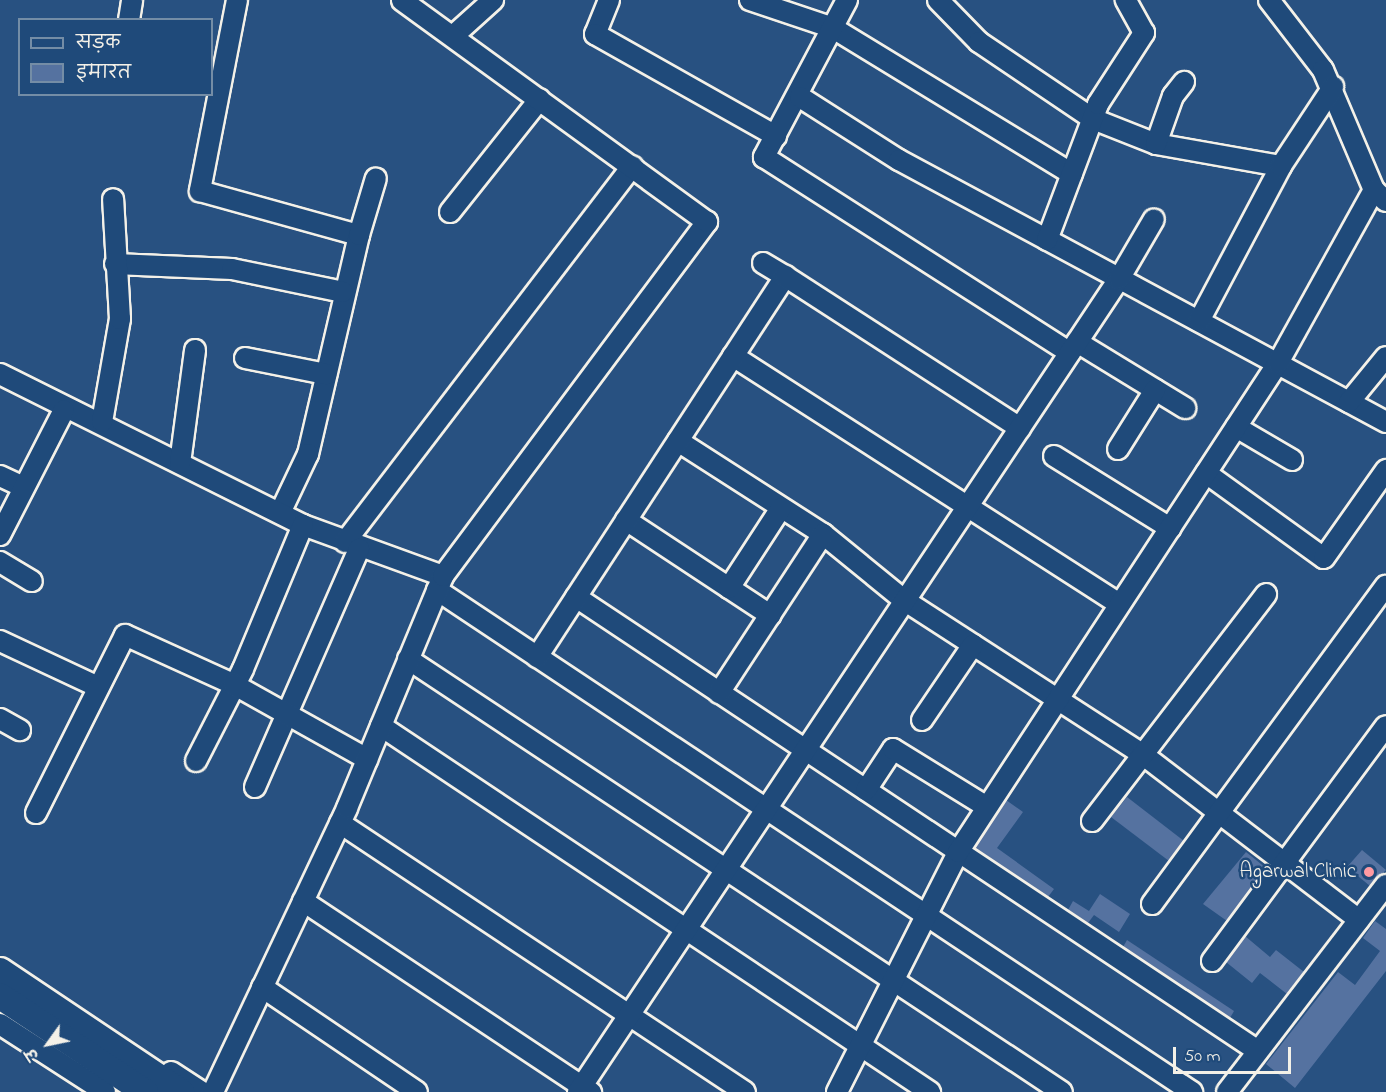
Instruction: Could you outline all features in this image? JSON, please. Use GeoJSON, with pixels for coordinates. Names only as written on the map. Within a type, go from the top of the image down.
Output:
{"type":"FeatureCollection","features":[{"type":"Feature","properties":{"kind":"main road"},"geometry":{"type":"LineString","coordinates":[[0,972],[182,1092]]}},
{"type":"Feature","properties":{"kind":"main road"},"geometry":{"type":"LineString","coordinates":[[0,996],[145,1092]]}},
{"type":"Feature","properties":{"kind":"street"},"geometry":{"type":"LineString","coordinates":[[129,18],[132,0]]}},
{"type":"Feature","properties":{"kind":"street"},"geometry":{"type":"LineString","coordinates":[[237,0],[200,191],[358,235]]}},
{"type":"Feature","properties":{"kind":"street"},"geometry":{"type":"LineString","coordinates":[[213,1092],[340,823],[440,583],[707,222],[402,0]]}},
{"type":"Feature","properties":{"kind":"street"},"geometry":{"type":"LineString","coordinates":[[453,36],[493,0]]}},
{"type":"Feature","properties":{"kind":"street"},"geometry":{"type":"LineString","coordinates":[[609,0],[595,34],[776,136]]}},
{"type":"Feature","properties":{"kind":"street"},"geometry":{"type":"LineString","coordinates":[[750,0],[833,28],[1072,174]]}},
{"type":"Feature","properties":{"kind":"street"},"geometry":{"type":"LineString","coordinates":[[847,0],[800,97],[765,152],[768,162],[1074,347],[1185,408]]}},
{"type":"Feature","properties":{"kind":"street"},"geometry":{"type":"LineString","coordinates":[[938,0],[980,42],[1093,119],[1156,144],[1281,166]]}},
{"type":"Feature","properties":{"kind":"street"},"geometry":{"type":"LineString","coordinates":[[1047,240],[1093,119],[1144,33],[1126,0]]}},
{"type":"Feature","properties":{"kind":"street"},"geometry":{"type":"LineString","coordinates":[[837,1092],[958,852],[1278,363],[1380,195],[1333,87],[1269,0]]}},
{"type":"Feature","properties":{"kind":"street"},"geometry":{"type":"LineString","coordinates":[[1156,144],[1173,96],[1184,82]]}},
{"type":"Feature","properties":{"kind":"street"},"geometry":{"type":"LineString","coordinates":[[1199,321],[1281,166],[1333,87]]}},
{"type":"Feature","properties":{"kind":"street"},"geometry":{"type":"LineString","coordinates":[[800,97],[899,160],[1386,422]]}},
{"type":"Feature","properties":{"kind":"street"},"geometry":{"type":"LineString","coordinates":[[450,212],[540,99]]}},
{"type":"Feature","properties":{"kind":"street"},"geometry":{"type":"LineString","coordinates":[[255,787],[289,714],[352,546],[632,166]]}},
{"type":"Feature","properties":{"kind":"street"},"geometry":{"type":"LineString","coordinates":[[280,513],[308,454],[343,292],[376,178]]}},
{"type":"Feature","properties":{"kind":"street"},"geometry":{"type":"LineString","coordinates":[[102,422],[120,319],[113,199]]}},
{"type":"Feature","properties":{"kind":"street"},"geometry":{"type":"LineString","coordinates":[[303,901],[584,1090],[629,1015],[1119,279],[1154,219]]}},
{"type":"Feature","properties":{"kind":"street"},"geometry":{"type":"LineString","coordinates":[[763,263],[1020,428]]}},
{"type":"Feature","properties":{"kind":"street"},"geometry":{"type":"LineString","coordinates":[[115,264],[232,269],[343,292]]}},
{"type":"Feature","properties":{"kind":"street"},"geometry":{"type":"LineString","coordinates":[[537,657],[785,276]]}},
{"type":"Feature","properties":{"kind":"street"},"geometry":{"type":"LineString","coordinates":[[180,463],[195,350]]}},
{"type":"Feature","properties":{"kind":"street"},"geometry":{"type":"LineString","coordinates":[[733,356],[1119,604]]}},
{"type":"Feature","properties":{"kind":"street"},"geometry":{"type":"LineString","coordinates":[[1349,402],[1386,357]]}},
{"type":"Feature","properties":{"kind":"street"},"geometry":{"type":"LineString","coordinates":[[245,358],[326,374]]}},
{"type":"Feature","properties":{"kind":"street"},"geometry":{"type":"LineString","coordinates":[[0,374],[64,410],[102,422],[303,525],[440,583],[537,657],[1192,1092]]}},
{"type":"Feature","properties":{"kind":"street"},"geometry":{"type":"LineString","coordinates":[[1118,449],[1155,390]]}},
{"type":"Feature","properties":{"kind":"street"},"geometry":{"type":"LineString","coordinates":[[0,535],[64,410]]}},
{"type":"Feature","properties":{"kind":"street"},"geometry":{"type":"LineString","coordinates":[[1236,427],[1292,460]]}},
{"type":"Feature","properties":{"kind":"street"},"geometry":{"type":"LineString","coordinates":[[678,441],[823,534],[904,600],[1142,754],[1359,920]]}},
{"type":"Feature","properties":{"kind":"street"},"geometry":{"type":"LineString","coordinates":[[1054,456],[1170,528]]}},
{"type":"Feature","properties":{"kind":"street"},"geometry":{"type":"LineString","coordinates":[[1206,473],[1324,558],[1386,470]]}},
{"type":"Feature","properties":{"kind":"street"},"geometry":{"type":"LineString","coordinates":[[0,476],[24,488]]}},
{"type":"Feature","properties":{"kind":"street"},"geometry":{"type":"LineString","coordinates":[[729,588],[781,507]]}},
{"type":"Feature","properties":{"kind":"street"},"geometry":{"type":"LineString","coordinates":[[626,520],[770,615]]}},
{"type":"Feature","properties":{"kind":"street"},"geometry":{"type":"LineString","coordinates":[[196,760],[233,684],[303,525]]}},
{"type":"Feature","properties":{"kind":"street"},"geometry":{"type":"LineString","coordinates":[[719,693],[823,534]]}},
{"type":"Feature","properties":{"kind":"street"},"geometry":{"type":"LineString","coordinates":[[0,562],[32,581]]}},
{"type":"Feature","properties":{"kind":"street"},"geometry":{"type":"LineString","coordinates":[[1152,904],[1216,811],[1386,586]]}},
{"type":"Feature","properties":{"kind":"street"},"geometry":{"type":"LineString","coordinates":[[1092,821],[1266,594]]}},
{"type":"Feature","properties":{"kind":"street"},"geometry":{"type":"LineString","coordinates":[[576,597],[1258,1051]]}},
{"type":"Feature","properties":{"kind":"street"},"geometry":{"type":"LineString","coordinates":[[36,813],[125,635],[233,684],[367,759]]}},
{"type":"Feature","properties":{"kind":"street"},"geometry":{"type":"LineString","coordinates":[[0,641],[98,687]]}},
{"type":"Feature","properties":{"kind":"street"},"geometry":{"type":"LineString","coordinates":[[922,720],[973,645]]}},
{"type":"Feature","properties":{"kind":"street"},"geometry":{"type":"LineString","coordinates":[[408,659],[1062,1092]]}},
{"type":"Feature","properties":{"kind":"street"},"geometry":{"type":"LineString","coordinates":[[0,719],[20,729]]}},
{"type":"Feature","properties":{"kind":"street"},"geometry":{"type":"LineString","coordinates":[[381,726],[930,1092]]}},
{"type":"Feature","properties":{"kind":"street"},"geometry":{"type":"LineString","coordinates":[[1212,962],[1386,726]]}},
{"type":"Feature","properties":{"kind":"street"},"geometry":{"type":"LineString","coordinates":[[866,790],[893,749],[987,807]]}},
{"type":"Feature","properties":{"kind":"street"},"geometry":{"type":"LineString","coordinates":[[340,823],[745,1092]]}},
{"type":"Feature","properties":{"kind":"street"},"geometry":{"type":"LineString","coordinates":[[1227,1092],[1386,885]]}},
{"type":"Feature","properties":{"kind":"street"},"geometry":{"type":"LineString","coordinates":[[0,961],[202,1092]]}},
{"type":"Feature","properties":{"kind":"street"},"geometry":{"type":"LineString","coordinates":[[262,987],[417,1092]]}},
{"type":"Feature","properties":{"kind":"street"},"geometry":{"type":"LineString","coordinates":[[0,1024],[105,1092]]}},
{"type":"Feature","properties":{"kind":"building"},"geometry":{"type":"Polygon","coordinates":[[[1127,797],[1184,841],[1169,861],[1111,817],[1127,797]]]}},
{"type":"Feature","properties":{"kind":"building"},"geometry":{"type":"Polygon","coordinates":[[[1006,800],[1023,812],[997,848],[1054,889],[1048,897],[975,848],[1006,800]]]}},
{"type":"Feature","properties":{"kind":"building"},"geometry":{"type":"Polygon","coordinates":[[[1362,850],[1386,870],[1370,886],[1347,867],[1362,850]]]}},
{"type":"Feature","properties":{"kind":"building"},"geometry":{"type":"Polygon","coordinates":[[[1246,852],[1266,868],[1227,921],[1203,904],[1246,852]]]}},
{"type":"Feature","properties":{"kind":"building"},"geometry":{"type":"Polygon","coordinates":[[[1100,894],[1130,914],[1119,932],[1094,915],[1088,923],[1068,910],[1073,901],[1089,911],[1100,894]]]}},
{"type":"Feature","properties":{"kind":"building"},"geometry":{"type":"Polygon","coordinates":[[[1375,921],[1386,929],[1386,971],[1295,1088],[1266,1064],[1338,972],[1355,985],[1380,951],[1363,938],[1375,921]]]}},
{"type":"Feature","properties":{"kind":"building"},"geometry":{"type":"Polygon","coordinates":[[[1245,936],[1270,957],[1276,950],[1304,972],[1287,994],[1260,973],[1252,983],[1226,962],[1245,936]]]}},
{"type":"Feature","properties":{"kind":"building"},"geometry":{"type":"Polygon","coordinates":[[[1127,940],[1234,1011],[1230,1018],[1123,947],[1127,940]]]}},
{"type":"Feature","properties":{"kind":"place","name":"Agarwal Clinic"},"geometry":{"type":"Point","coordinates":[1369,872]}}]}
